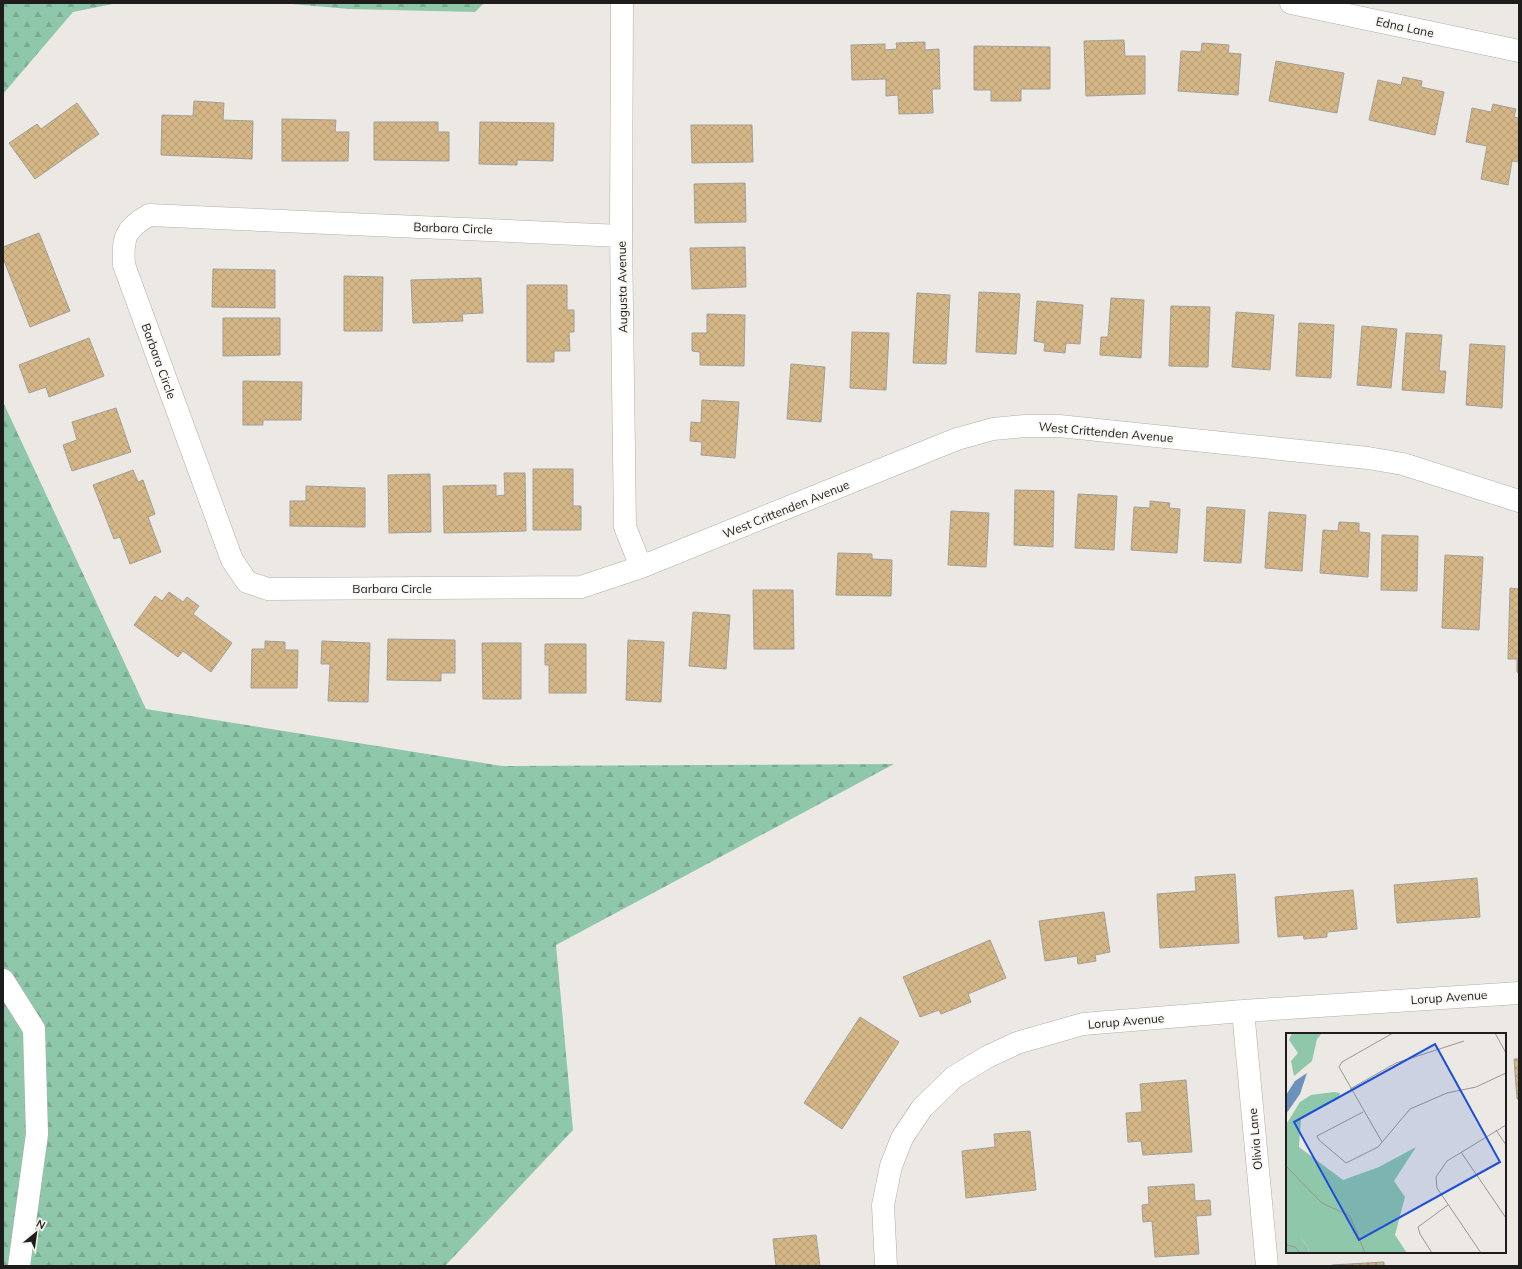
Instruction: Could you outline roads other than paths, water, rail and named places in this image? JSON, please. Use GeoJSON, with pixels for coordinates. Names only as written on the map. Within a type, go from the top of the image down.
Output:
{"type":"FeatureCollection","features":[{"type":"Feature","properties":{"kind":"street","name":"Augusta Avenue"},"geometry":{"type":"LineString","coordinates":[[622,3],[621,236],[625,527],[641,567]]}},
{"type":"Feature","properties":{"kind":"street","name":"Edna Lane"},"geometry":{"type":"LineString","coordinates":[[1291,3],[1519,51]]}},
{"type":"Feature","properties":{"kind":"street","name":"Barbara Circle"},"geometry":{"type":"LineString","coordinates":[[621,236],[149,215],[133,225],[123,246],[124,265],[232,560],[247,582],[268,589],[582,587],[641,567]]}},
{"type":"Feature","properties":{"kind":"street","name":"West Crittenden Avenue"},"geometry":{"type":"LineString","coordinates":[[641,567],[957,439],[993,429],[1025,426],[1059,426],[1368,458],[1403,464],[1519,501]]}},
{"type":"Feature","properties":{"kind":"street"},"geometry":{"type":"LineString","coordinates":[[3,980],[34,1028],[38,1134],[19,1266]]}},
{"type":"Feature","properties":{"kind":"street","name":"Lorup Avenue"},"geometry":{"type":"LineString","coordinates":[[886,1266],[883,1205],[891,1166],[902,1138],[922,1108],[954,1077],[987,1057],[1017,1043],[1083,1024],[1243,1011],[1519,993]]}},
{"type":"Feature","properties":{"kind":"street","name":"Olivia Lane"},"geometry":{"type":"LineString","coordinates":[[1243,1011],[1267,1266]]}}]}
